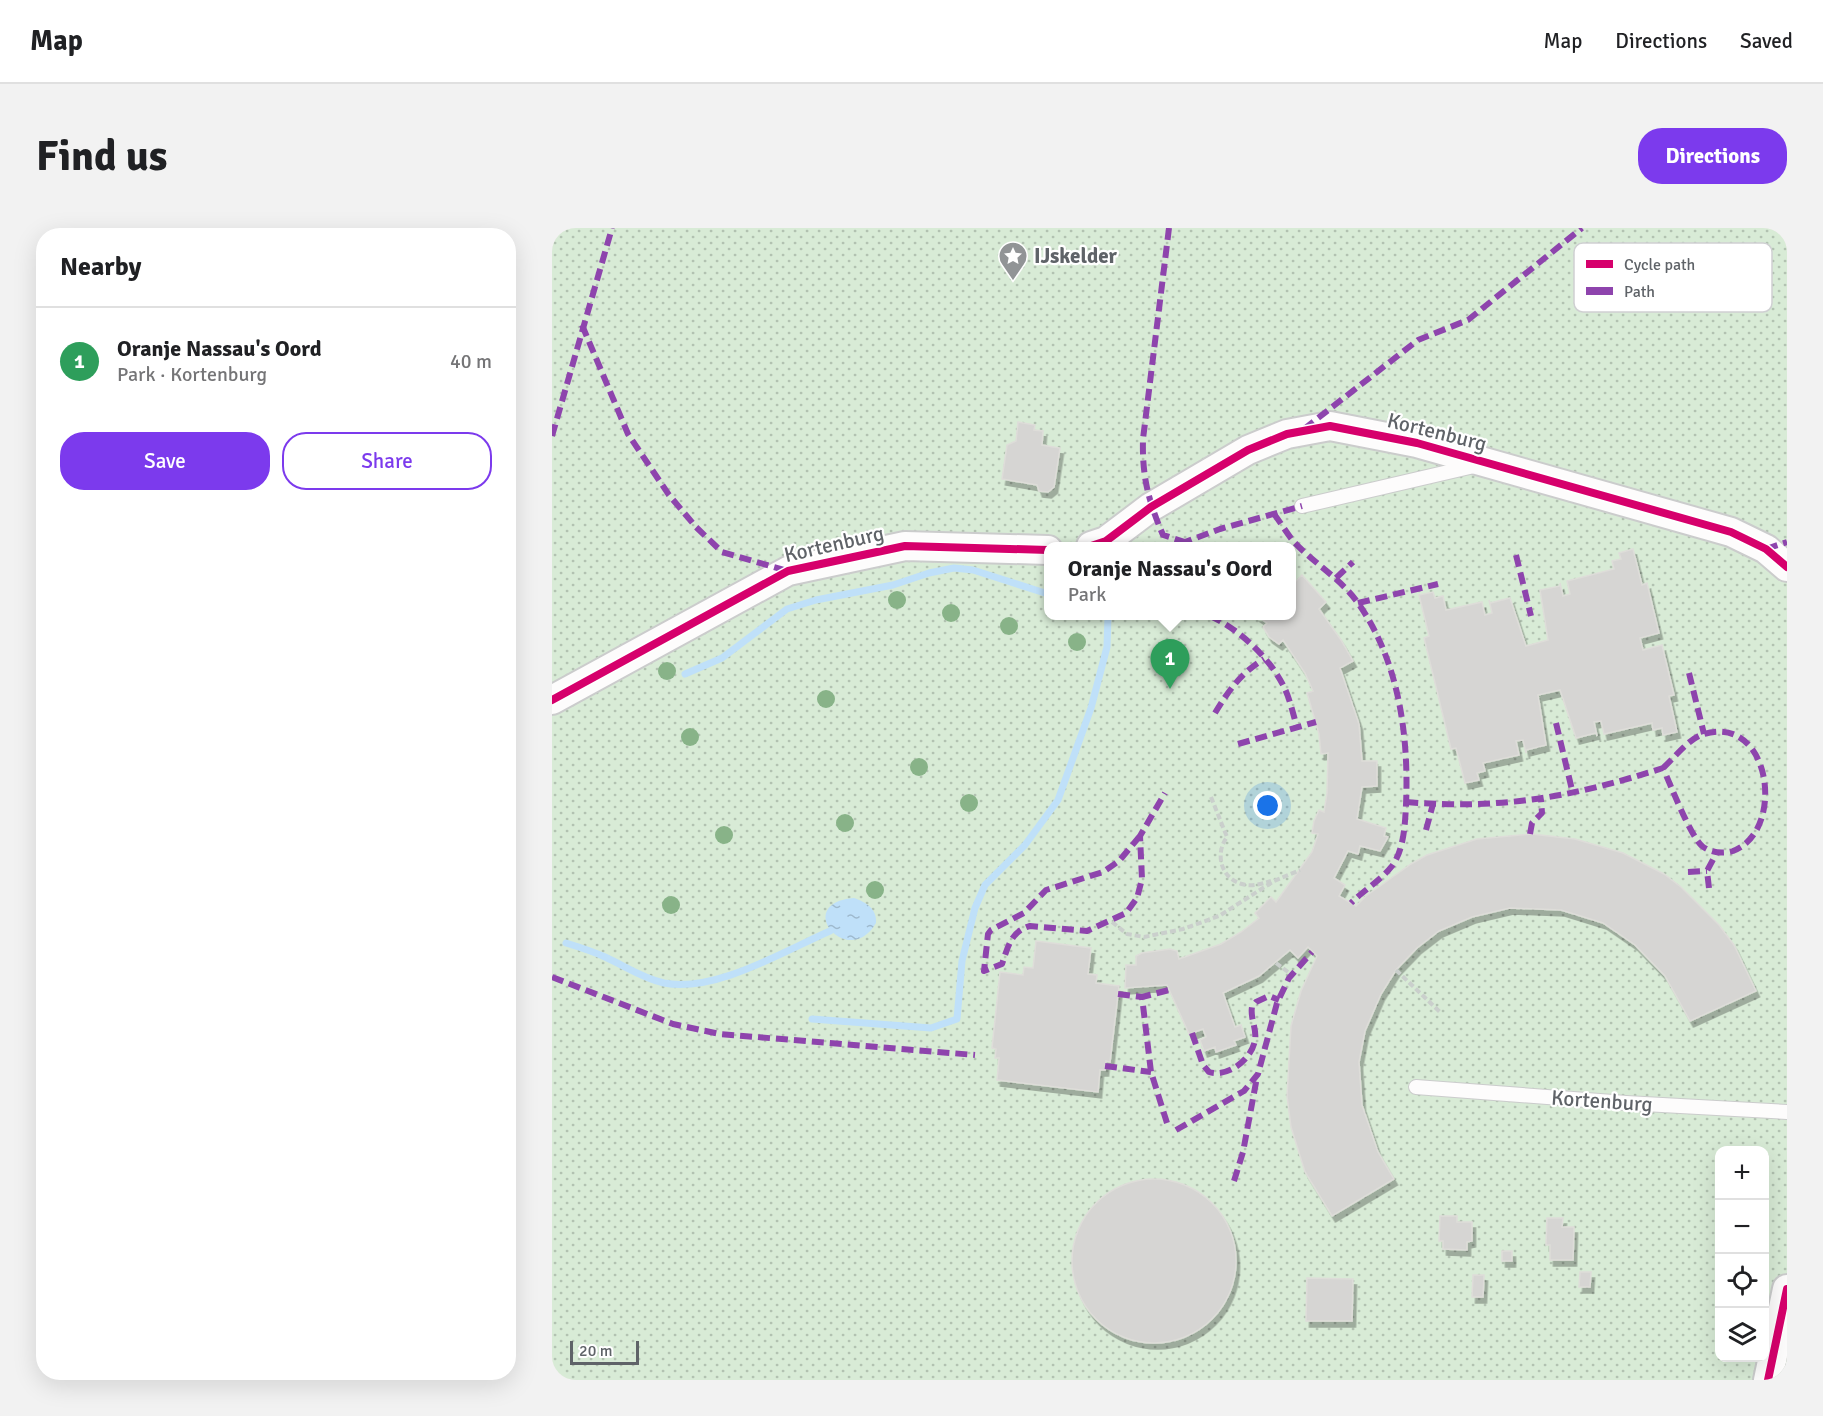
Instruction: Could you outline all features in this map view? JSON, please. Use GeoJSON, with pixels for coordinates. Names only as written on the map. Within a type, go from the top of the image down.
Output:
{"type":"FeatureCollection","features":[{"type":"Feature","properties":{"kind":"street","name":"Kortenburg"},"geometry":{"type":"LineString","coordinates":[[1103,542],[1151,507],[1248,450],[1287,435],[1330,426],[1417,443],[1731,532],[1766,549],[1787,567]]}},
{"type":"Feature","properties":{"kind":"street","name":"Kortenburg"},"geometry":{"type":"LineString","coordinates":[[552,700],[788,571],[905,546],[1044,550]]}},
{"type":"Feature","properties":{"kind":"street"},"geometry":{"type":"LineString","coordinates":[[1768,1380],[1787,1289]]}},
{"type":"Feature","properties":{"kind":"lane"},"geometry":{"type":"LineString","coordinates":[[1302,506],[1488,463]]}},
{"type":"Feature","properties":{"kind":"lane","name":"Kortenburg"},"geometry":{"type":"LineString","coordinates":[[1416,1087],[1626,1103],[1787,1112]]}},
{"type":"Feature","properties":{"kind":"path"},"geometry":{"type":"LineString","coordinates":[[1211,797],[1227,837],[1222,844],[1223,870],[1231,879],[1242,884],[1254,885],[1274,881]]}},
{"type":"Feature","properties":{"kind":"path"},"geometry":{"type":"LineString","coordinates":[[1112,922],[1127,934],[1144,937],[1183,929],[1219,916],[1274,881],[1300,870]]}},
{"type":"Feature","properties":{"kind":"path"},"geometry":{"type":"LineString","coordinates":[[1276,963],[1292,975]]}},
{"type":"Feature","properties":{"kind":"path"},"geometry":{"type":"LineString","coordinates":[[1396,970],[1440,1012]]}},
{"type":"Feature","properties":{"kind":"green space"},"geometry":{"type":"Polygon","coordinates":[[[552,228],[1787,228],[1787,1380],[552,1380],[552,228]]]}},
{"type":"Feature","properties":{"kind":"water"},"geometry":{"type":"Polygon","coordinates":[[[854,898],[873,910],[876,923],[864,936],[852,940],[840,938],[831,930],[826,921],[827,911],[836,902],[854,898]]]}},
{"type":"Feature","properties":{"kind":"building"},"geometry":{"type":"Polygon","coordinates":[[[1018,422],[1035,425],[1034,430],[1043,431],[1042,445],[1060,448],[1054,487],[1048,492],[1039,491],[1037,485],[1002,479],[1007,445],[1016,441],[1018,422]]]}},
{"type":"Feature","properties":{"kind":"building"},"geometry":{"type":"Polygon","coordinates":[[[1633,549],[1642,585],[1647,583],[1659,633],[1640,638],[1643,650],[1662,645],[1674,695],[1669,696],[1677,732],[1663,735],[1662,728],[1653,730],[1652,723],[1604,734],[1601,721],[1594,722],[1597,736],[1596,733],[1576,738],[1560,690],[1538,695],[1546,745],[1526,750],[1526,753],[1523,740],[1516,741],[1519,755],[1483,763],[1485,771],[1477,773],[1479,780],[1465,783],[1456,748],[1451,749],[1424,638],[1429,636],[1419,595],[1433,592],[1435,598],[1443,596],[1446,610],[1482,602],[1485,615],[1492,613],[1489,600],[1490,603],[1510,598],[1526,646],[1548,640],[1540,590],[1560,586],[1560,583],[1563,596],[1570,594],[1567,581],[1614,569],[1612,561],[1621,559],[1619,553],[1633,549]]]}},
{"type":"Feature","properties":{"kind":"building"},"geometry":{"type":"Polygon","coordinates":[[[1302,575],[1326,602],[1319,609],[1353,661],[1340,668],[1359,724],[1362,761],[1377,761],[1377,786],[1362,787],[1357,819],[1386,828],[1384,836],[1388,837],[1380,851],[1360,846],[1358,854],[1348,851],[1334,878],[1345,885],[1339,896],[1356,906],[1366,896],[1427,855],[1477,839],[1532,834],[1575,839],[1623,853],[1664,874],[1681,887],[1719,925],[1734,945],[1756,991],[1690,1021],[1665,976],[1635,945],[1603,923],[1561,910],[1510,908],[1472,917],[1439,931],[1417,948],[1396,970],[1381,994],[1365,1031],[1359,1062],[1362,1105],[1378,1152],[1394,1179],[1332,1216],[1305,1172],[1291,1127],[1287,1096],[1291,1026],[1301,991],[1317,956],[1308,947],[1298,958],[1290,950],[1259,976],[1223,993],[1235,1027],[1241,1025],[1245,1037],[1234,1041],[1236,1045],[1216,1052],[1215,1047],[1204,1051],[1200,1040],[1206,1037],[1203,1029],[1189,1034],[1167,985],[1125,988],[1126,965],[1136,965],[1136,956],[1142,953],[1170,949],[1177,951],[1179,959],[1221,944],[1241,932],[1259,918],[1255,913],[1271,897],[1276,902],[1312,852],[1318,834],[1312,833],[1314,821],[1319,810],[1324,812],[1328,753],[1321,754],[1319,734],[1307,693],[1313,691],[1305,673],[1283,640],[1279,644],[1269,637],[1263,627],[1267,623],[1263,620],[1296,620],[1296,581],[1302,575]]]}},
{"type":"Feature","properties":{"kind":"building"},"geometry":{"type":"Polygon","coordinates":[[[1036,941],[1091,948],[1088,974],[1097,975],[1096,983],[1119,986],[1110,1062],[1106,1061],[1105,1070],[1100,1070],[1098,1092],[997,1080],[999,1058],[995,1058],[996,1049],[992,1048],[1000,972],[1023,975],[1024,967],[1033,968],[1036,941]]]}},
{"type":"Feature","properties":{"kind":"building"},"geometry":{"type":"Polygon","coordinates":[[[1154,1179],[1170,1180],[1185,1185],[1212,1203],[1230,1230],[1235,1245],[1235,1277],[1230,1292],[1212,1319],[1185,1337],[1170,1342],[1154,1343],[1138,1342],[1123,1337],[1096,1319],[1078,1292],[1073,1277],[1072,1261],[1073,1245],[1078,1230],[1096,1203],[1123,1185],[1138,1180],[1154,1179]]]}},
{"type":"Feature","properties":{"kind":"building"},"geometry":{"type":"Polygon","coordinates":[[[1440,1216],[1457,1216],[1457,1222],[1472,1222],[1472,1241],[1467,1242],[1467,1250],[1443,1249],[1443,1241],[1439,1241],[1440,1216]]]}},
{"type":"Feature","properties":{"kind":"building"},"geometry":{"type":"Polygon","coordinates":[[[1547,1218],[1563,1218],[1562,1227],[1574,1227],[1573,1260],[1550,1260],[1550,1245],[1546,1245],[1547,1218]]]}},
{"type":"Feature","properties":{"kind":"building"},"geometry":{"type":"Polygon","coordinates":[[[1502,1251],[1512,1251],[1512,1261],[1502,1261],[1502,1251]]]}},
{"type":"Feature","properties":{"kind":"building"},"geometry":{"type":"Polygon","coordinates":[[[1580,1272],[1591,1272],[1590,1287],[1579,1287],[1580,1272]]]}},
{"type":"Feature","properties":{"kind":"building"},"geometry":{"type":"Polygon","coordinates":[[[1473,1275],[1484,1275],[1483,1297],[1472,1297],[1473,1275]]]}},
{"type":"Feature","properties":{"kind":"building"},"geometry":{"type":"Polygon","coordinates":[[[1307,1278],[1353,1279],[1352,1321],[1306,1321],[1307,1278]]]}},
{"type":"Feature","properties":{"kind":"waterway"},"geometry":{"type":"LineString","coordinates":[[685,674],[722,658],[787,609],[816,600],[893,585],[929,573],[954,568],[973,570],[1044,593]]}},
{"type":"Feature","properties":{"kind":"waterway"},"geometry":{"type":"LineString","coordinates":[[812,1019],[931,1028],[957,1019],[962,961],[975,908],[985,885],[1025,845],[1058,800],[1091,708],[1107,647],[1108,620]]}},
{"type":"Feature","properties":{"kind":"waterway"},"geometry":{"type":"LineString","coordinates":[[566,943],[586,949],[656,981],[684,984],[705,982],[727,976],[771,959],[830,931]]}},
{"type":"Feature","properties":{"kind":"marked path"},"geometry":{"type":"LineString","coordinates":[[552,436],[612,228]]}},
{"type":"Feature","properties":{"kind":"marked path"},"geometry":{"type":"LineString","coordinates":[[1169,228],[1143,452],[1147,488],[1163,535],[1185,542]]}},
{"type":"Feature","properties":{"kind":"marked path"},"geometry":{"type":"LineString","coordinates":[[1304,429],[1418,340],[1468,320],[1582,228]]}},
{"type":"Feature","properties":{"kind":"marked path"},"geometry":{"type":"LineString","coordinates":[[582,325],[628,434],[669,495],[696,527],[722,552],[788,571]]}},
{"type":"Feature","properties":{"kind":"marked path"},"geometry":{"type":"LineString","coordinates":[[1185,542],[1220,529],[1302,506]]}},
{"type":"Feature","properties":{"kind":"marked path"},"geometry":{"type":"LineString","coordinates":[[1274,514],[1294,542]]}},
{"type":"Feature","properties":{"kind":"marked path"},"geometry":{"type":"LineString","coordinates":[[1766,549],[1787,542]]}},
{"type":"Feature","properties":{"kind":"marked path"},"geometry":{"type":"LineString","coordinates":[[1296,544],[1344,586],[1372,626],[1392,674],[1403,726],[1406,752],[1405,820],[1399,852],[1396,860],[1383,876],[1351,903]]}},
{"type":"Feature","properties":{"kind":"marked path"},"geometry":{"type":"LineString","coordinates":[[1516,555],[1531,616]]}},
{"type":"Feature","properties":{"kind":"marked path"},"geometry":{"type":"LineString","coordinates":[[1336,578],[1353,562]]}},
{"type":"Feature","properties":{"kind":"marked path"},"geometry":{"type":"LineString","coordinates":[[1358,603],[1438,584]]}},
{"type":"Feature","properties":{"kind":"marked path"},"geometry":{"type":"LineString","coordinates":[[1217,620],[1232,628],[1271,666],[1286,692],[1297,727]]}},
{"type":"Feature","properties":{"kind":"marked path"},"geometry":{"type":"LineString","coordinates":[[1215,713],[1236,683],[1264,659]]}},
{"type":"Feature","properties":{"kind":"marked path"},"geometry":{"type":"LineString","coordinates":[[1689,673],[1704,734]]}},
{"type":"Feature","properties":{"kind":"marked path"},"geometry":{"type":"LineString","coordinates":[[1238,744],[1316,722]]}},
{"type":"Feature","properties":{"kind":"marked path"},"geometry":{"type":"LineString","coordinates":[[1556,723],[1573,794]]}},
{"type":"Feature","properties":{"kind":"marked path"},"geometry":{"type":"LineString","coordinates":[[1406,802],[1474,804],[1536,799],[1598,787],[1663,768],[1686,821],[1702,846],[1721,853],[1729,852],[1750,839],[1761,821],[1765,799],[1764,776],[1756,755],[1743,740],[1725,732],[1701,735],[1686,745],[1663,768]]}},
{"type":"Feature","properties":{"kind":"marked path"},"geometry":{"type":"LineString","coordinates":[[1140,836],[1119,861],[1103,872],[1046,890],[1024,913],[991,930],[988,934],[984,971],[1002,964],[1014,936],[1024,928],[1030,926],[1087,931],[1126,913],[1137,898],[1142,879],[1140,836],[1165,793]]}},
{"type":"Feature","properties":{"kind":"marked path"},"geometry":{"type":"LineString","coordinates":[[1530,834],[1532,823],[1542,813],[1541,800]]}},
{"type":"Feature","properties":{"kind":"marked path"},"geometry":{"type":"LineString","coordinates":[[1426,830],[1433,804]]}},
{"type":"Feature","properties":{"kind":"marked path"},"geometry":{"type":"LineString","coordinates":[[1709,888],[1707,871],[1717,852]]}},
{"type":"Feature","properties":{"kind":"marked path"},"geometry":{"type":"LineString","coordinates":[[1688,872],[1707,871]]}},
{"type":"Feature","properties":{"kind":"marked path"},"geometry":{"type":"LineString","coordinates":[[1176,1130],[1244,1091],[1258,1074],[1277,1003],[1289,978],[1312,952]]}},
{"type":"Feature","properties":{"kind":"marked path"},"geometry":{"type":"LineString","coordinates":[[552,977],[673,1024],[720,1034],[975,1055]]}},
{"type":"Feature","properties":{"kind":"marked path"},"geometry":{"type":"LineString","coordinates":[[1167,1123],[1151,1072],[1142,997],[1169,990]]}},
{"type":"Feature","properties":{"kind":"marked path"},"geometry":{"type":"LineString","coordinates":[[1118,994],[1142,997]]}},
{"type":"Feature","properties":{"kind":"marked path"},"geometry":{"type":"LineString","coordinates":[[1192,1033],[1203,1065],[1209,1072],[1231,1070],[1244,1060],[1253,1047],[1255,1036],[1252,1007],[1256,1002],[1269,996],[1279,1000]]}},
{"type":"Feature","properties":{"kind":"marked path"},"geometry":{"type":"LineString","coordinates":[[1105,1066],[1151,1072]]}},
{"type":"Feature","properties":{"kind":"marked path"},"geometry":{"type":"LineString","coordinates":[[1234,1181],[1243,1152],[1257,1077]]}},
{"type":"Feature","properties":{"kind":"cycle path"},"geometry":{"type":"LineString","coordinates":[[1103,542],[1151,507],[1248,450],[1287,434],[1330,426],[1417,443],[1731,532],[1766,549],[1787,567]]}},
{"type":"Feature","properties":{"kind":"cycle path"},"geometry":{"type":"LineString","coordinates":[[552,700],[788,571],[905,546],[1044,550]]}},
{"type":"Feature","properties":{"kind":"cycle path"},"geometry":{"type":"LineString","coordinates":[[1768,1380],[1787,1289]]}},
{"type":"Feature","properties":{"kind":"place","name":"IJskelder"},"geometry":{"type":"Point","coordinates":[1013,282]}},
{"type":"Feature","properties":{"kind":"place","name":"Oranje Nassau's Oord"},"geometry":{"type":"Point","coordinates":[1170,689]}}]}
